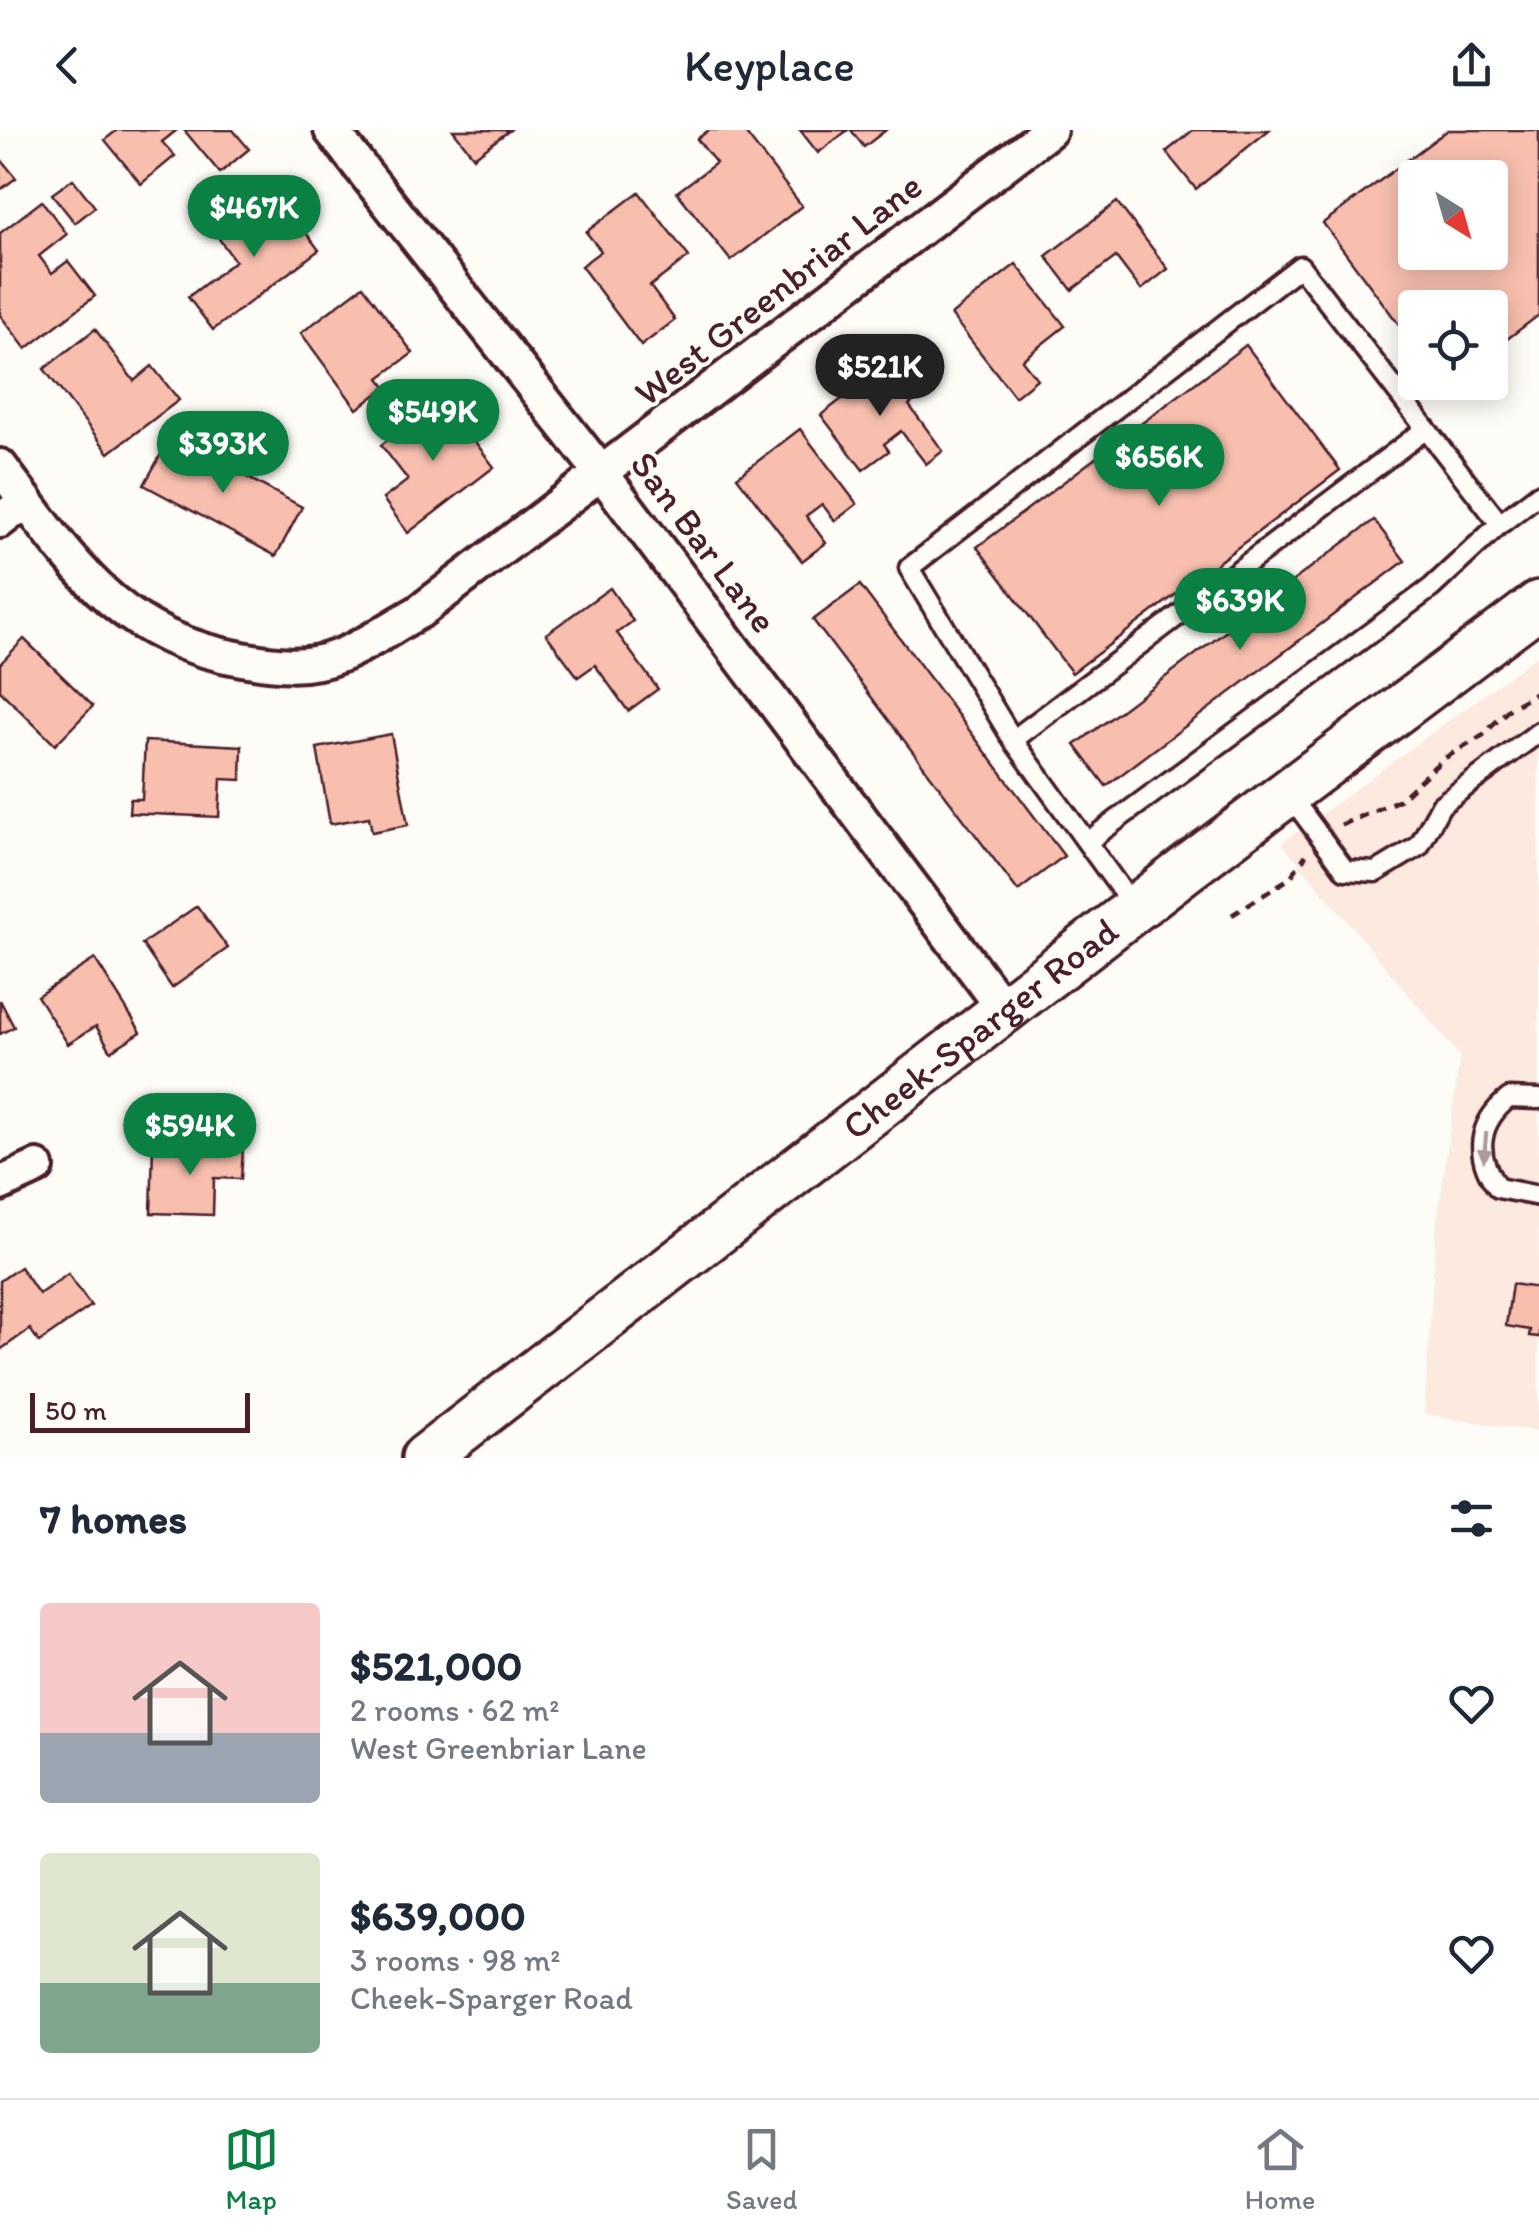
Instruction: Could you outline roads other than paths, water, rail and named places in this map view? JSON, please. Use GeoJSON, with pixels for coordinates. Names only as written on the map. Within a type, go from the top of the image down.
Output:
{"type":"FeatureCollection","features":[{"type":"Feature","properties":{"kind":"main road","name":"Cheek-Sparger Road"},"geometry":{"type":"LineString","coordinates":[[425,1458],[1004,1009],[1539,604]]}},
{"type":"Feature","properties":{"kind":"street","name":"San Bar Lane"},"geometry":{"type":"LineString","coordinates":[[330,130],[603,474],[1004,1009]]}},
{"type":"Feature","properties":{"kind":"street","name":"West Greenbriar Lane"},"geometry":{"type":"LineString","coordinates":[[0,466],[13,511],[143,628],[210,654],[306,665],[340,656],[420,612],[1050,130]]}},
{"type":"Feature","properties":{"kind":"street"},"geometry":{"type":"LineString","coordinates":[[0,1184],[37,1167]]}},
{"type":"Feature","properties":{"kind":"lane"},"geometry":{"type":"LineString","coordinates":[[1136,909],[1013,740],[909,568],[1300,266],[1500,524]]}},
{"type":"Feature","properties":{"kind":"lane"},"geometry":{"type":"LineString","coordinates":[[1013,740],[1426,429]]}},
{"type":"Feature","properties":{"kind":"lane"},"geometry":{"type":"LineString","coordinates":[[1087,842],[1431,588],[1539,494]]}},
{"type":"Feature","properties":{"kind":"lane"},"geometry":{"type":"LineString","coordinates":[[1288,792],[1345,870],[1376,872],[1418,846],[1441,805],[1539,732]]}},
{"type":"Feature","properties":{"kind":"lane"},"geometry":{"type":"LineString","coordinates":[[1539,1100],[1509,1098],[1493,1111],[1481,1144],[1484,1169],[1498,1188],[1539,1196]]}}]}
